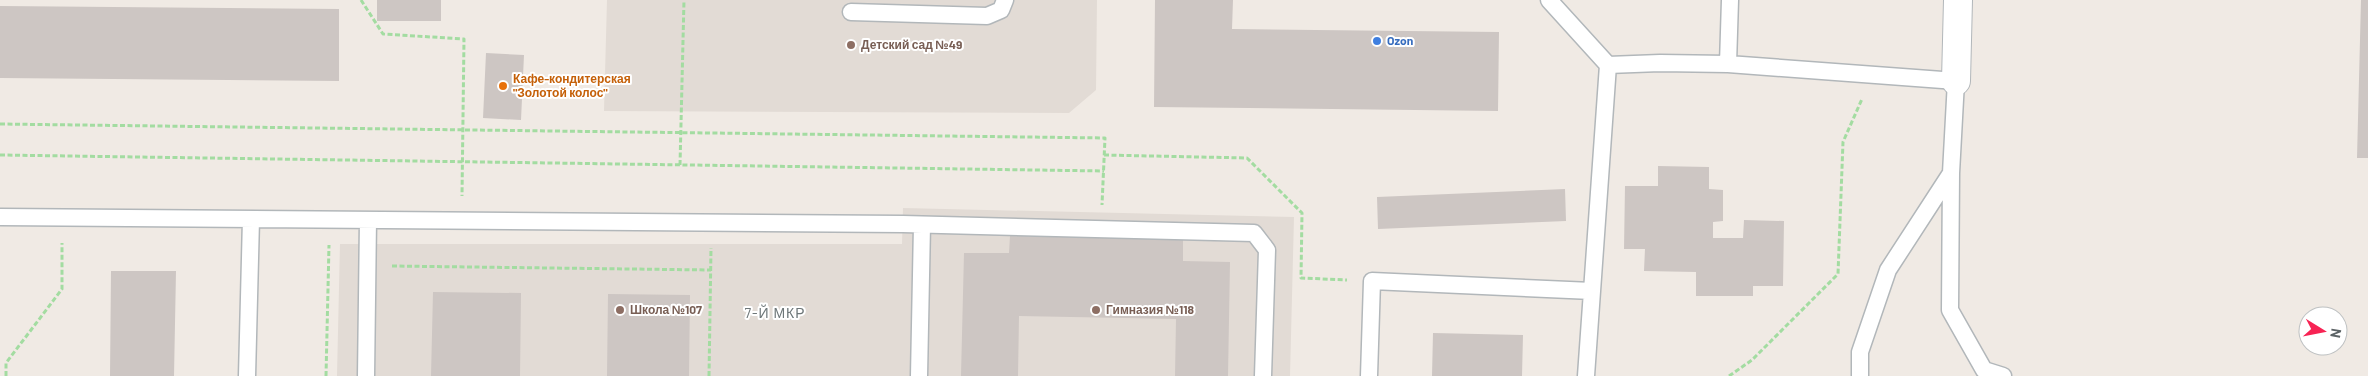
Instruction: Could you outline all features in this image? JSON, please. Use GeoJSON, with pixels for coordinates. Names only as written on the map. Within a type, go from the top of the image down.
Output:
{"type":"FeatureCollection","features":[{"type":"Feature","properties":{"kind":"street"},"geometry":{"type":"LineString","coordinates":[[1956,81],[1958,0]]}},
{"type":"Feature","properties":{"kind":"lane"},"geometry":{"type":"LineString","coordinates":[[852,12],[987,16],[1001,10],[1005,0]]}},
{"type":"Feature","properties":{"kind":"lane"},"geometry":{"type":"LineString","coordinates":[[1549,0],[1608,66],[1586,376]]}},
{"type":"Feature","properties":{"kind":"lane"},"geometry":{"type":"LineString","coordinates":[[1728,64],[1730,0]]}},
{"type":"Feature","properties":{"kind":"lane"},"geometry":{"type":"LineString","coordinates":[[1608,66],[1660,63],[1728,64],[1956,81],[1951,172],[1950,310],[1984,370],[2003,376]]}},
{"type":"Feature","properties":{"kind":"lane"},"geometry":{"type":"LineString","coordinates":[[1860,376],[1860,352],[1888,270],[1951,172]]}},
{"type":"Feature","properties":{"kind":"lane"},"geometry":{"type":"LineString","coordinates":[[0,217],[922,224],[1254,233],[1267,250],[1264,376]]}},
{"type":"Feature","properties":{"kind":"lane"},"geometry":{"type":"LineString","coordinates":[[247,376],[251,219]]}},
{"type":"Feature","properties":{"kind":"lane"},"geometry":{"type":"LineString","coordinates":[[366,376],[368,220]]}},
{"type":"Feature","properties":{"kind":"lane"},"geometry":{"type":"LineString","coordinates":[[919,376],[922,224]]}},
{"type":"Feature","properties":{"kind":"lane"},"geometry":{"type":"LineString","coordinates":[[1369,376],[1372,281],[1592,291]]}},
{"type":"Feature","properties":{"kind":"path"},"geometry":{"type":"LineString","coordinates":[[361,0],[383,34],[464,39],[462,221]]}},
{"type":"Feature","properties":{"kind":"path"},"geometry":{"type":"LineString","coordinates":[[680,165],[684,0]]}},
{"type":"Feature","properties":{"kind":"path"},"geometry":{"type":"LineString","coordinates":[[1729,376],[1752,360],[1838,274],[1843,142],[1872,75]]}},
{"type":"Feature","properties":{"kind":"path"},"geometry":{"type":"LineString","coordinates":[[0,124],[1105,138],[1101,229]]}},
{"type":"Feature","properties":{"kind":"path"},"geometry":{"type":"LineString","coordinates":[[0,155],[1104,170]]}},
{"type":"Feature","properties":{"kind":"path"},"geometry":{"type":"LineString","coordinates":[[1104,155],[1247,158],[1302,213],[1301,278],[1372,281]]}},
{"type":"Feature","properties":{"kind":"path"},"geometry":{"type":"LineString","coordinates":[[6,376],[6,363],[62,289],[63,218]]}},
{"type":"Feature","properties":{"kind":"path"},"geometry":{"type":"LineString","coordinates":[[326,376],[329,220]]}},
{"type":"Feature","properties":{"kind":"path"},"geometry":{"type":"LineString","coordinates":[[709,376],[712,222]]}},
{"type":"Feature","properties":{"kind":"path"},"geometry":{"type":"LineString","coordinates":[[368,266],[711,270]]}},
{"type":"Feature","properties":{"kind":"shaded area","name":"Детский сад №49"},"geometry":{"type":"Polygon","coordinates":[[[607,0],[1097,0],[1096,90],[1069,113],[604,111],[607,0]]]}},
{"type":"Feature","properties":{"kind":"shaded area"},"geometry":{"type":"Polygon","coordinates":[[[903,208],[1294,217],[1290,376],[337,376],[340,244],[902,244],[903,208]]]}},
{"type":"Feature","properties":{"kind":"building"},"geometry":{"type":"Polygon","coordinates":[[[377,0],[441,0],[441,21],[377,21],[377,0]]]}},
{"type":"Feature","properties":{"kind":"building"},"geometry":{"type":"Polygon","coordinates":[[[1155,0],[1233,0],[1232,29],[1499,32],[1498,111],[1154,107],[1155,0]]]}},
{"type":"Feature","properties":{"kind":"building"},"geometry":{"type":"Polygon","coordinates":[[[2361,0],[2368,0],[2368,158],[2357,158],[2361,0]]]}},
{"type":"Feature","properties":{"kind":"building"},"geometry":{"type":"Polygon","coordinates":[[[0,6],[339,9],[339,81],[0,78],[0,6]]]}},
{"type":"Feature","properties":{"kind":"building","name":"Кафе-кондитерская \"Золотой колос\""},"geometry":{"type":"Polygon","coordinates":[[[486,53],[524,55],[521,120],[483,118],[486,53]]]}},
{"type":"Feature","properties":{"kind":"building"},"geometry":{"type":"Polygon","coordinates":[[[1658,166],[1709,167],[1709,189],[1723,190],[1723,221],[1713,222],[1713,238],[1743,238],[1744,220],[1784,221],[1783,286],[1753,286],[1753,296],[1696,296],[1696,272],[1644,271],[1645,249],[1624,249],[1625,186],[1658,186],[1658,166]]]}},
{"type":"Feature","properties":{"kind":"building"},"geometry":{"type":"Polygon","coordinates":[[[1565,189],[1566,221],[1378,229],[1377,197],[1565,189]]]}},
{"type":"Feature","properties":{"kind":"building"},"geometry":{"type":"Polygon","coordinates":[[[1010,236],[1183,239],[1183,261],[1230,262],[1228,376],[1175,376],[1176,319],[1019,316],[1018,376],[961,376],[964,253],[1009,253],[1010,236]]]}},
{"type":"Feature","properties":{"kind":"building"},"geometry":{"type":"Polygon","coordinates":[[[111,271],[176,271],[174,376],[110,376],[111,271]]]}},
{"type":"Feature","properties":{"kind":"building"},"geometry":{"type":"Polygon","coordinates":[[[433,292],[521,293],[520,376],[431,376],[433,292]]]}},
{"type":"Feature","properties":{"kind":"building"},"geometry":{"type":"Polygon","coordinates":[[[608,294],[690,295],[689,376],[607,376],[608,294]]]}},
{"type":"Feature","properties":{"kind":"building"},"geometry":{"type":"Polygon","coordinates":[[[1433,333],[1523,335],[1522,376],[1432,376],[1433,333]]]}},
{"type":"Feature","properties":{"kind":"place","name":"Ozon"},"geometry":{"type":"Point","coordinates":[1377,41]}},
{"type":"Feature","properties":{"kind":"place","name":"Детский сад №49"},"geometry":{"type":"Point","coordinates":[851,45]}},
{"type":"Feature","properties":{"kind":"place","name":"Кафе-кондитерская \"Золотой колос\""},"geometry":{"type":"Point","coordinates":[503,86]}},
{"type":"Feature","properties":{"kind":"place","name":"Школа №107"},"geometry":{"type":"Point","coordinates":[620,310]}},
{"type":"Feature","properties":{"kind":"place","name":"Гимназия №118"},"geometry":{"type":"Point","coordinates":[1096,310]}},
{"type":"Feature","properties":{"kind":"district","name":"7-Й МКР"},"geometry":{"type":"Point","coordinates":[775,313]}}]}
